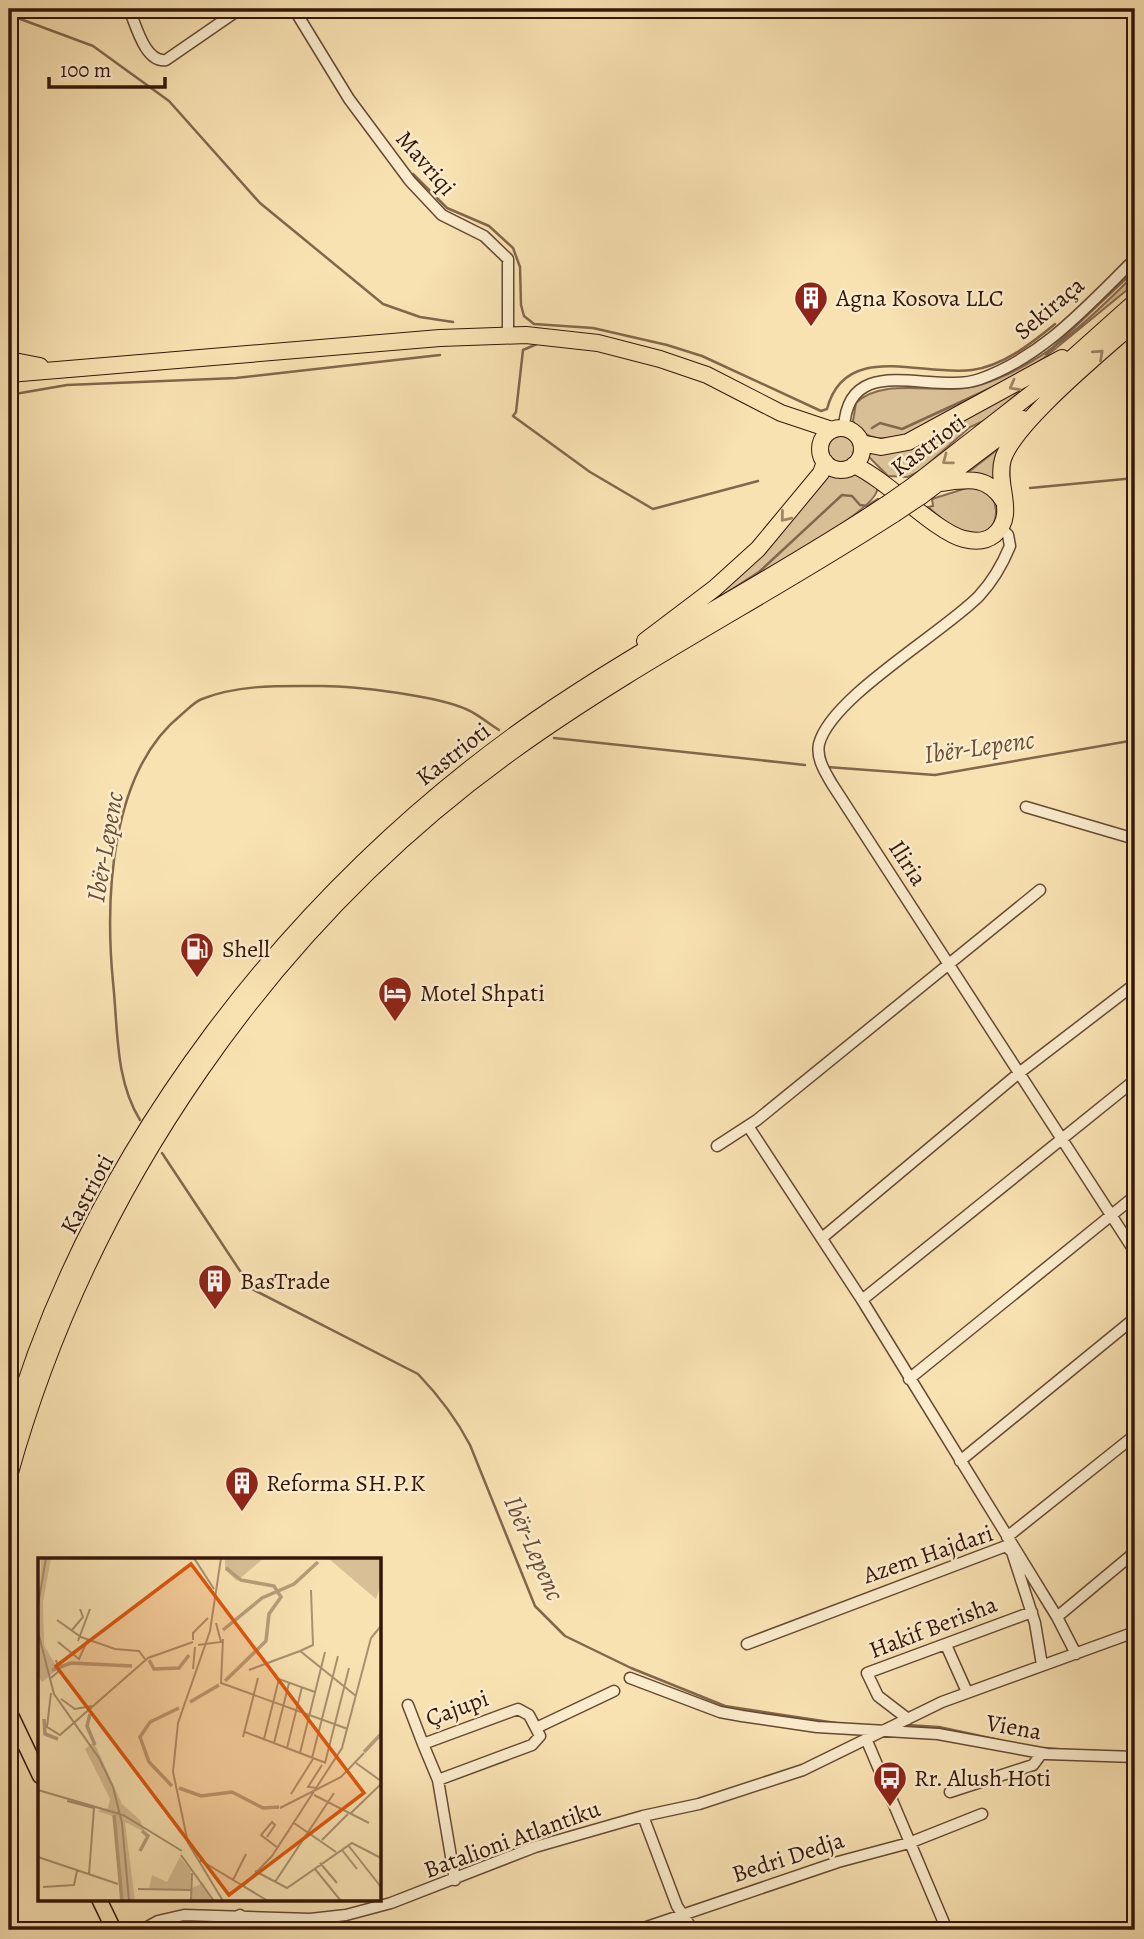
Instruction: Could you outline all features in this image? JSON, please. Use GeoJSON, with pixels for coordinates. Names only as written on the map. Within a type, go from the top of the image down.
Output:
{"type":"FeatureCollection","features":[{"type":"Feature","properties":{"kind":"highway","name":"Kastrioti"},"geometry":{"type":"LineString","coordinates":[[9,1476],[33,1398],[63,1321],[133,1179],[172,1114],[227,1034],[261,989],[334,907],[436,811],[540,731],[626,676],[798,576],[917,490],[1040,387],[1135,302]]}},
{"type":"Feature","properties":{"kind":"highway"},"geometry":{"type":"LineString","coordinates":[[9,374],[508,334],[598,343],[660,359],[707,375],[781,413],[855,433],[859,454],[888,485],[961,539],[984,541],[1001,528],[1006,508],[1001,477],[1003,460],[1031,421],[1063,386],[1135,322]]}},
{"type":"Feature","properties":{"kind":"highway"},"geometry":{"type":"LineString","coordinates":[[781,413],[842,470],[859,454],[908,442],[1094,340]]}},
{"type":"Feature","properties":{"kind":"highway"},"geometry":{"type":"LineString","coordinates":[[9,360],[63,369]]}},
{"type":"Feature","properties":{"kind":"highway"},"geometry":{"type":"LineString","coordinates":[[9,382],[63,369]]}},
{"type":"Feature","properties":{"kind":"highway","name":"Kastrioti"},"geometry":{"type":"LineString","coordinates":[[917,490],[939,484],[1063,386]]}},
{"type":"Feature","properties":{"kind":"highway"},"geometry":{"type":"LineString","coordinates":[[576,693],[674,620],[744,562],[773,532],[821,473],[823,454],[838,429]]}},
{"type":"Feature","properties":{"kind":"highway"},"geometry":{"type":"LineString","coordinates":[[939,484],[980,480],[997,491],[1006,508]]}},
{"type":"Feature","properties":{"kind":"highway","name":"Kastrioti"},"geometry":{"type":"LineString","coordinates":[[9,1436],[37,1354],[93,1229],[135,1151],[203,1047],[253,982],[326,899],[419,810],[503,744],[576,693],[891,509]]}},
{"type":"Feature","properties":{"kind":"highway"},"geometry":{"type":"LineString","coordinates":[[9,1411],[37,1354]]}},
{"type":"Feature","properties":{"kind":"main road"},"geometry":{"type":"LineString","coordinates":[[9,1711],[38,1772]]}},
{"type":"Feature","properties":{"kind":"main road"},"geometry":{"type":"LineString","coordinates":[[100,1900],[114,1928]]}},
{"type":"Feature","properties":{"kind":"street"},"geometry":{"type":"LineString","coordinates":[[9,23],[13,9]]}},
{"type":"Feature","properties":{"kind":"street"},"geometry":{"type":"LineString","coordinates":[[129,9],[146,47],[152,57],[159,61],[166,60],[240,9]]}},
{"type":"Feature","properties":{"kind":"street","name":"Mavriqi"},"geometry":{"type":"LineString","coordinates":[[294,9],[349,99],[410,181],[442,215],[484,236],[508,260],[508,334]]}},
{"type":"Feature","properties":{"kind":"street","name":"Sekiraça"},"geometry":{"type":"LineString","coordinates":[[838,429],[853,396],[874,382],[955,384],[979,380],[1041,349],[1135,259]]}},
{"type":"Feature","properties":{"kind":"street","name":"Iliria"},"geometry":{"type":"LineString","coordinates":[[1001,528],[1008,535],[1010,546],[979,596],[855,697],[838,715],[819,746],[826,773],[1135,1252]]}},
{"type":"Feature","properties":{"kind":"street"},"geometry":{"type":"LineString","coordinates":[[1026,807],[1135,839]]}},
{"type":"Feature","properties":{"kind":"street"},"geometry":{"type":"LineString","coordinates":[[718,1146],[748,1126],[1040,890]]}},
{"type":"Feature","properties":{"kind":"street"},"geometry":{"type":"LineString","coordinates":[[821,1238],[1019,1073],[1135,984]]}},
{"type":"Feature","properties":{"kind":"street"},"geometry":{"type":"LineString","coordinates":[[862,1300],[1135,1080]]}},
{"type":"Feature","properties":{"kind":"street"},"geometry":{"type":"LineString","coordinates":[[748,1126],[862,1300],[1057,1617],[1076,1654]]}},
{"type":"Feature","properties":{"kind":"street"},"geometry":{"type":"LineString","coordinates":[[909,1379],[1135,1196]]}},
{"type":"Feature","properties":{"kind":"street"},"geometry":{"type":"LineString","coordinates":[[960,1461],[1135,1318]]}},
{"type":"Feature","properties":{"kind":"street"},"geometry":{"type":"LineString","coordinates":[[1007,1537],[1135,1435]]}},
{"type":"Feature","properties":{"kind":"street","name":"Azem Hajdari"},"geometry":{"type":"LineString","coordinates":[[747,1644],[1003,1546],[1012,1552],[1032,1612],[1042,1665]]}},
{"type":"Feature","properties":{"kind":"street"},"geometry":{"type":"LineString","coordinates":[[1057,1617],[1135,1552]]}},
{"type":"Feature","properties":{"kind":"street","name":"Hakif Berisha"},"geometry":{"type":"LineString","coordinates":[[908,1719],[878,1696],[867,1673],[1032,1612]]}},
{"type":"Feature","properties":{"kind":"street","name":"Batalioni Atlantiku"},"geometry":{"type":"LineString","coordinates":[[142,1930],[170,1917],[240,1915],[310,1919],[391,1903],[535,1847],[643,1816],[699,1804],[803,1770],[967,1692],[1135,1632]]}},
{"type":"Feature","properties":{"kind":"street"},"geometry":{"type":"LineString","coordinates":[[946,1645],[967,1692]]}},
{"type":"Feature","properties":{"kind":"street","name":"Batalioni Atlantiku"},"geometry":{"type":"LineString","coordinates":[[629,1678],[720,1712],[817,1727],[888,1729]]}},
{"type":"Feature","properties":{"kind":"street"},"geometry":{"type":"LineString","coordinates":[[439,1780],[524,1749],[550,1721],[614,1691]]}},
{"type":"Feature","properties":{"kind":"street"},"geometry":{"type":"LineString","coordinates":[[408,1705],[423,1744]]}},
{"type":"Feature","properties":{"kind":"street","name":"Çajupi"},"geometry":{"type":"LineString","coordinates":[[455,1880],[439,1780],[423,1744],[518,1709],[526,1712],[538,1732]]}},
{"type":"Feature","properties":{"kind":"street","name":"Viena"},"geometry":{"type":"LineString","coordinates":[[888,1729],[938,1734],[1042,1753],[1135,1757]]}},
{"type":"Feature","properties":{"kind":"street"},"geometry":{"type":"LineString","coordinates":[[867,1741],[947,1930]]}},
{"type":"Feature","properties":{"kind":"street"},"geometry":{"type":"LineString","coordinates":[[950,1792],[1033,1765],[1042,1753]]}},
{"type":"Feature","properties":{"kind":"street","name":"Bedri Dedja"},"geometry":{"type":"LineString","coordinates":[[638,1930],[838,1862],[909,1843],[982,1814]]}},
{"type":"Feature","properties":{"kind":"street"},"geometry":{"type":"LineString","coordinates":[[643,1816],[682,1914],[693,1930]]}},
{"type":"Feature","properties":{"kind":"street"},"geometry":{"type":"LineString","coordinates":[[240,1915],[246,1930]]}},
{"type":"Feature","properties":{"kind":"shaded area"},"geometry":{"type":"Polygon","coordinates":[[[1135,274],[1133,285],[1044,358],[1009,382],[900,436],[870,436],[853,421],[856,403],[882,390],[965,388],[1003,377],[1064,339],[1101,308],[1135,274]]]}},
{"type":"Feature","properties":{"kind":"shaded area"},"geometry":{"type":"Polygon","coordinates":[[[1038,376],[988,419],[970,427],[920,471],[908,477],[888,476],[867,455],[1038,376]]]}},
{"type":"Feature","properties":{"kind":"shaded area"},"geometry":{"type":"Polygon","coordinates":[[[841,436],[850,440],[854,449],[850,458],[841,462],[832,458],[828,449],[832,440],[841,436]]]}},
{"type":"Feature","properties":{"kind":"shaded area"},"geometry":{"type":"Polygon","coordinates":[[[1003,447],[996,482],[966,474],[998,449],[1003,447]]]}},
{"type":"Feature","properties":{"kind":"shaded area"},"geometry":{"type":"Polygon","coordinates":[[[855,472],[884,491],[877,490],[869,502],[821,538],[680,619],[831,473],[855,472]]]}},
{"type":"Feature","properties":{"kind":"shaded area"},"geometry":{"type":"Polygon","coordinates":[[[973,486],[992,495],[995,506],[994,523],[983,533],[965,533],[944,521],[928,507],[933,506],[932,499],[973,486]]]}},
{"type":"Feature","properties":{"kind":"waterway"},"geometry":{"type":"LineString","coordinates":[[15,17],[93,46],[169,101],[260,203],[383,304],[420,317],[453,322]]}},
{"type":"Feature","properties":{"kind":"waterway"},"geometry":{"type":"LineString","coordinates":[[413,174],[447,208],[489,226],[513,248],[520,267],[524,316],[534,324],[593,328],[667,345],[702,356],[821,411],[827,409],[836,388],[850,375],[868,368],[888,366],[952,371],[984,368],[1016,353],[1055,324]]}},
{"type":"Feature","properties":{"kind":"waterway"},"geometry":{"type":"LineString","coordinates":[[1046,354],[1135,270]]}},
{"type":"Feature","properties":{"kind":"waterway"},"geometry":{"type":"LineString","coordinates":[[537,344],[523,350],[516,412],[513,416],[590,472],[653,509],[758,481]]}},
{"type":"Feature","properties":{"kind":"waterway"},"geometry":{"type":"LineString","coordinates":[[9,395],[67,385],[236,378],[440,355]]}},
{"type":"Feature","properties":{"kind":"waterway"},"geometry":{"type":"LineString","coordinates":[[872,428],[880,423],[902,429],[991,388]]}},
{"type":"Feature","properties":{"kind":"waterway"},"geometry":{"type":"LineString","coordinates":[[1030,488],[1135,478]]}},
{"type":"Feature","properties":{"kind":"waterway"},"geometry":{"type":"LineString","coordinates":[[719,598],[759,572],[842,495],[852,496],[860,505],[867,506],[878,499]]}},
{"type":"Feature","properties":{"kind":"waterway","name":"Ibër-Lepenc"},"geometry":{"type":"LineString","coordinates":[[140,1120],[126,1088],[119,1054],[110,913],[117,838],[126,802],[139,769],[157,739],[193,704],[202,699],[246,688],[276,686],[337,686],[418,696],[468,710],[499,730]]}},
{"type":"Feature","properties":{"kind":"waterway","name":"Ibër-Lepenc"},"geometry":{"type":"LineString","coordinates":[[554,738],[805,765]]}},
{"type":"Feature","properties":{"kind":"waterway","name":"Ibër-Lepenc"},"geometry":{"type":"LineString","coordinates":[[827,767],[935,775],[1135,740]]}},
{"type":"Feature","properties":{"kind":"waterway","name":"Ibër-Lepenc"},"geometry":{"type":"LineString","coordinates":[[162,1153],[252,1289],[418,1374],[433,1391],[453,1416],[470,1445],[535,1606],[565,1636],[631,1668],[725,1706],[836,1723]]}},
{"type":"Feature","properties":{"kind":"waterway","name":"Ibër-Lepenc"},"geometry":{"type":"LineString","coordinates":[[906,1725],[939,1727],[999,1740]]}},
{"type":"Feature","properties":{"kind":"waterway","name":"Ibër-Lepenc"},"geometry":{"type":"LineString","coordinates":[[1044,1748],[1069,1750]]}},
{"type":"Feature","properties":{"kind":"waterway","name":"Ibër-Lepenc"},"geometry":{"type":"LineString","coordinates":[[1124,1752],[1135,1751]]}},
{"type":"Feature","properties":{"kind":"place","name":"Agna Kosova LLC"},"geometry":{"type":"Point","coordinates":[811,328]}},
{"type":"Feature","properties":{"kind":"place","name":"Shell"},"geometry":{"type":"Point","coordinates":[197,979]}},
{"type":"Feature","properties":{"kind":"place","name":"Motel Shpati"},"geometry":{"type":"Point","coordinates":[395,1023]}},
{"type":"Feature","properties":{"kind":"place","name":"BasTrade"},"geometry":{"type":"Point","coordinates":[215,1311]}},
{"type":"Feature","properties":{"kind":"place","name":"Reforma SH.P.K"},"geometry":{"type":"Point","coordinates":[242,1513]}},
{"type":"Feature","properties":{"kind":"place","name":"Rr. Alush Hoti"},"geometry":{"type":"Point","coordinates":[890,1808]}}]}
